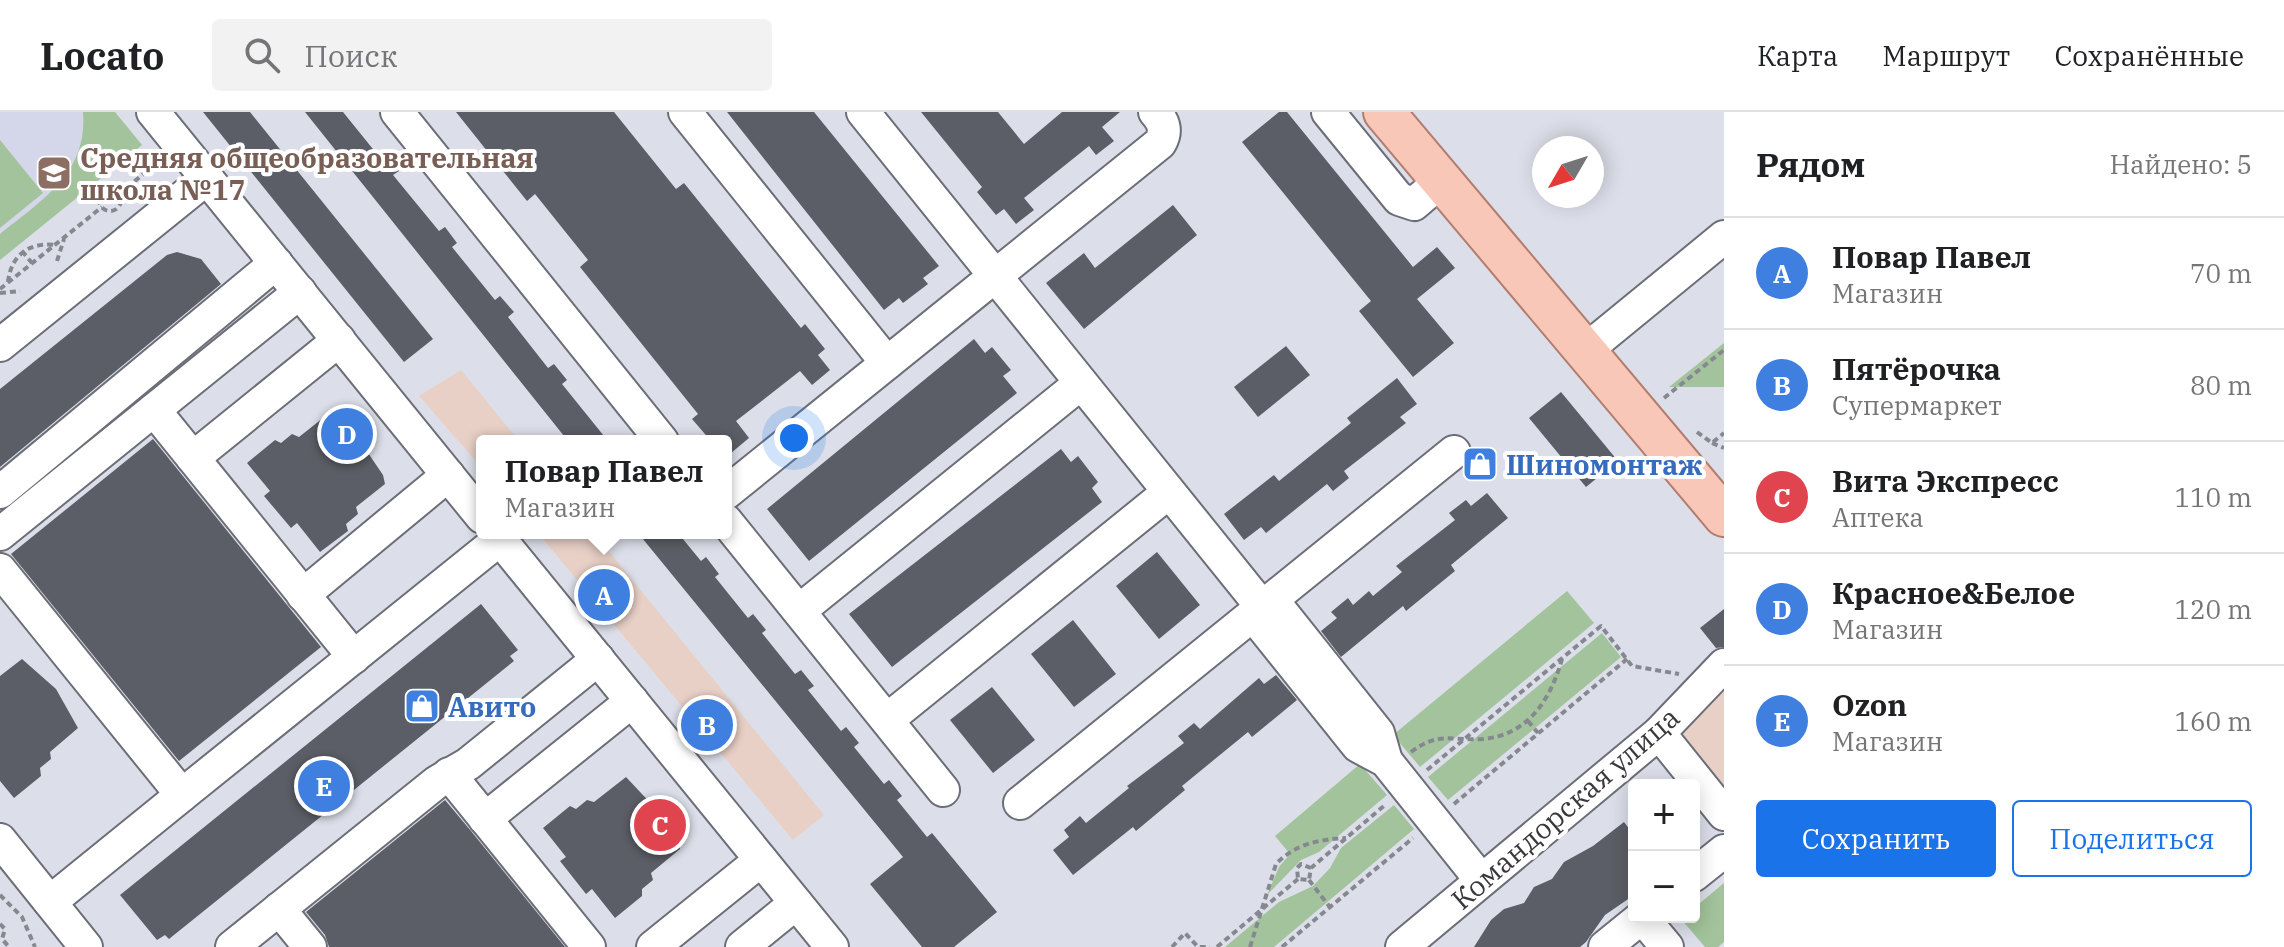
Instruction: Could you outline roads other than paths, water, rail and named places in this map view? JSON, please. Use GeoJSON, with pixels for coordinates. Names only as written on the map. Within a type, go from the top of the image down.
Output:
{"type":"FeatureCollection","features":[{"type":"Feature","properties":{"kind":"main road"},"geometry":{"type":"LineString","coordinates":[[1384,112],[1724,516]]}},
{"type":"Feature","properties":{"kind":"street"},"geometry":{"type":"LineString","coordinates":[[153,112],[476,509]]}},
{"type":"Feature","properties":{"kind":"street"},"geometry":{"type":"LineString","coordinates":[[397,112],[657,435]]}},
{"type":"Feature","properties":{"kind":"street"},"geometry":{"type":"LineString","coordinates":[[685,112],[887,363]]}},
{"type":"Feature","properties":{"kind":"street"},"geometry":{"type":"LineString","coordinates":[[863,112],[1262,607],[1358,746],[1396,758],[1481,880]]}},
{"type":"Feature","properties":{"kind":"street"},"geometry":{"type":"LineString","coordinates":[[732,488],[1160,143],[1164,125],[1155,112]]}},
{"type":"Feature","properties":{"kind":"street"},"geometry":{"type":"LineString","coordinates":[[1328,112],[1399,199],[1414,204],[1442,180]]}},
{"type":"Feature","properties":{"kind":"street"},"geometry":{"type":"LineString","coordinates":[[0,345],[207,178]]}},
{"type":"Feature","properties":{"kind":"street"},"geometry":{"type":"LineString","coordinates":[[1586,350],[1724,237]]}},
{"type":"Feature","properties":{"kind":"street"},"geometry":{"type":"LineString","coordinates":[[0,492],[276,263]]}},
{"type":"Feature","properties":{"kind":"street"},"geometry":{"type":"LineString","coordinates":[[0,534],[300,292]]}},
{"type":"Feature","properties":{"kind":"street"},"geometry":{"type":"LineString","coordinates":[[179,453],[339,340]]}},
{"type":"Feature","properties":{"kind":"street"},"geometry":{"type":"LineString","coordinates":[[799,611],[1081,383]]}},
{"type":"Feature","properties":{"kind":"street"},"geometry":{"type":"LineString","coordinates":[[120,394],[148,415],[354,657]]}},
{"type":"Feature","properties":{"kind":"street"},"geometry":{"type":"LineString","coordinates":[[1020,803],[1454,452]]}},
{"type":"Feature","properties":{"kind":"street"},"geometry":{"type":"LineString","coordinates":[[303,595],[448,475]]}},
{"type":"Feature","properties":{"kind":"street"},"geometry":{"type":"LineString","coordinates":[[887,720],[1169,492]]}},
{"type":"Feature","properties":{"kind":"street"},"geometry":{"type":"LineString","coordinates":[[732,528],[943,790]]}},
{"type":"Feature","properties":{"kind":"street"},"geometry":{"type":"LineString","coordinates":[[50,902],[354,657],[481,539]]}},
{"type":"Feature","properties":{"kind":"street"},"geometry":{"type":"LineString","coordinates":[[500,539],[832,947]]}},
{"type":"Feature","properties":{"kind":"street"},"geometry":{"type":"LineString","coordinates":[[0,570],[182,795]]}},
{"type":"Feature","properties":{"kind":"street"},"geometry":{"type":"LineString","coordinates":[[232,947],[598,659]]}},
{"type":"Feature","properties":{"kind":"street","name":"Командорская улица"},"geometry":{"type":"LineString","coordinates":[[1402,947],[1659,733],[1724,665]]}},
{"type":"Feature","properties":{"kind":"street"},"geometry":{"type":"LineString","coordinates":[[485,819],[632,701]]}},
{"type":"Feature","properties":{"kind":"street"},"geometry":{"type":"LineString","coordinates":[[1659,733],[1724,814]]}},
{"type":"Feature","properties":{"kind":"street"},"geometry":{"type":"LineString","coordinates":[[449,774],[589,947]]}},
{"type":"Feature","properties":{"kind":"street"},"geometry":{"type":"LineString","coordinates":[[0,840],[86,947]]}},
{"type":"Feature","properties":{"kind":"street"},"geometry":{"type":"LineString","coordinates":[[1700,870],[1724,851]]}},
{"type":"Feature","properties":{"kind":"street"},"geometry":{"type":"LineString","coordinates":[[653,947],[761,860]]}},
{"type":"Feature","properties":{"kind":"street"},"geometry":{"type":"LineString","coordinates":[[742,947],[796,903]]}},
{"type":"Feature","properties":{"kind":"street"},"geometry":{"type":"LineString","coordinates":[[279,909],[310,947]]}},
{"type":"Feature","properties":{"kind":"street"},"geometry":{"type":"LineString","coordinates":[[1605,947],[1635,923]]}},
{"type":"Feature","properties":{"kind":"street"},"geometry":{"type":"LineString","coordinates":[[1647,923],[1667,947]]}},
{"type":"Feature","properties":{"kind":"place","name":"Средняя общеобразовательная школа №17"},"geometry":{"type":"Point","coordinates":[54,173]}},
{"type":"Feature","properties":{"kind":"place","name":"Красное&Белое"},"geometry":{"type":"Point","coordinates":[347,434]}},
{"type":"Feature","properties":{"kind":"place","name":"Шиномонтаж"},"geometry":{"type":"Point","coordinates":[1480,464]}},
{"type":"Feature","properties":{"kind":"place","name":"Повар Павел"},"geometry":{"type":"Point","coordinates":[604,595]}},
{"type":"Feature","properties":{"kind":"place","name":"Авито"},"geometry":{"type":"Point","coordinates":[422,706]}},
{"type":"Feature","properties":{"kind":"place","name":"Пятёрочка"},"geometry":{"type":"Point","coordinates":[707,725]}},
{"type":"Feature","properties":{"kind":"place","name":"Ozon"},"geometry":{"type":"Point","coordinates":[324,786]}},
{"type":"Feature","properties":{"kind":"place","name":"Вита Экспресс"},"geometry":{"type":"Point","coordinates":[660,825]}}]}
